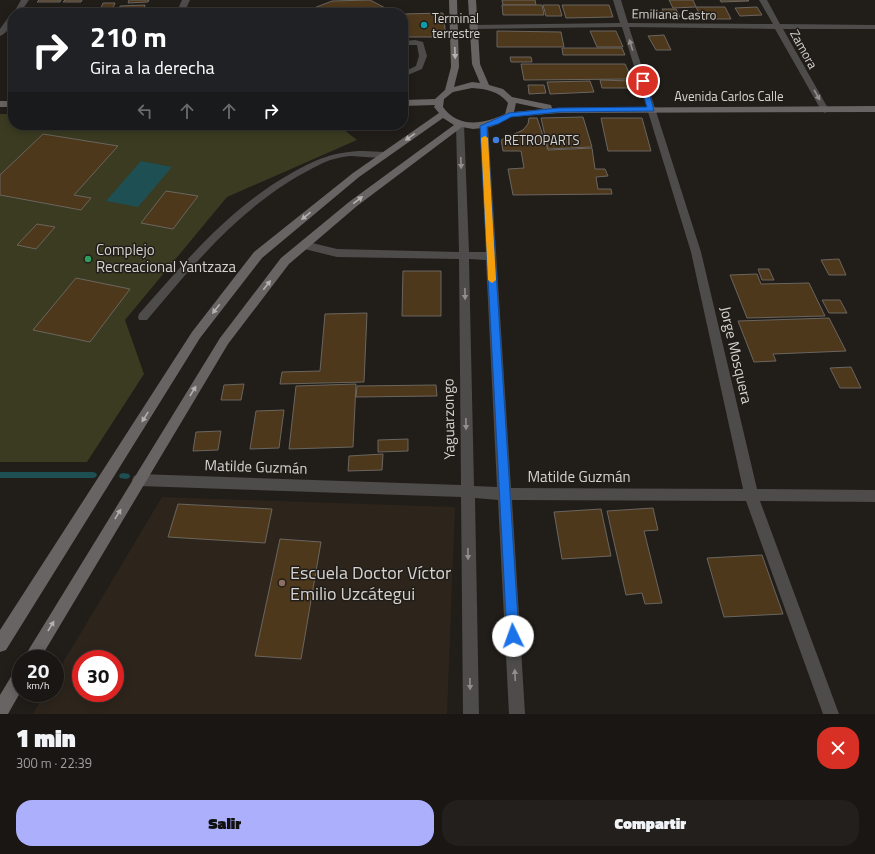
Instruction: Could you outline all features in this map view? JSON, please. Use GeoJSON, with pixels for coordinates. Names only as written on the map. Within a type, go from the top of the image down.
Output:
{"type":"FeatureCollection","features":[{"type":"Feature","properties":{"kind":"main road"},"geometry":{"type":"LineString","coordinates":[[449,90],[455,67],[453,0]]}},
{"type":"Feature","properties":{"kind":"main road"},"geometry":{"type":"LineString","coordinates":[[472,0],[476,64],[485,86]]}},
{"type":"Feature","properties":{"kind":"main road"},"geometry":{"type":"LineString","coordinates":[[472,85],[485,86],[499,90],[512,103],[509,115],[496,123],[484,126],[460,124],[442,115],[438,108],[438,102],[442,95],[449,90],[472,85]]}},
{"type":"Feature","properties":{"kind":"main road","name":"Avenida Carlos Calle"},"geometry":{"type":"LineString","coordinates":[[510,100],[559,110]]}},
{"type":"Feature","properties":{"kind":"main road"},"geometry":{"type":"LineString","coordinates":[[408,103],[438,102]]}},
{"type":"Feature","properties":{"kind":"main road","name":"Avenida Carlos Calle"},"geometry":{"type":"LineString","coordinates":[[509,115],[559,110],[875,110]]}},
{"type":"Feature","properties":{"kind":"main road"},"geometry":{"type":"LineString","coordinates":[[0,644],[196,335],[258,255],[356,175],[442,115]]}},
{"type":"Feature","properties":{"kind":"main road"},"geometry":{"type":"LineString","coordinates":[[36,650],[224,340],[285,261],[353,204],[460,124]]}},
{"type":"Feature","properties":{"kind":"main road"},"geometry":{"type":"LineString","coordinates":[[0,711],[12,691]]}},
{"type":"Feature","properties":{"kind":"street","name":"Jorge Mosquera"},"geometry":{"type":"LineString","coordinates":[[617,0],[696,252],[750,495],[831,714]]}},
{"type":"Feature","properties":{"kind":"street","name":"Zamora"},"geometry":{"type":"LineString","coordinates":[[763,0],[825,110]]}},
{"type":"Feature","properties":{"kind":"street","name":"Emiliana Castro"},"geometry":{"type":"LineString","coordinates":[[473,27],[625,25],[875,27]]}},
{"type":"Feature","properties":{"kind":"street"},"geometry":{"type":"LineString","coordinates":[[0,34],[8,28]]}},
{"type":"Feature","properties":{"kind":"street","name":"Yaguarzongo"},"geometry":{"type":"LineString","coordinates":[[460,124],[464,255],[471,714]]}},
{"type":"Feature","properties":{"kind":"street"},"geometry":{"type":"LineString","coordinates":[[484,126],[517,714]]}},
{"type":"Feature","properties":{"kind":"street"},"geometry":{"type":"LineString","coordinates":[[304,245],[337,253],[491,256]]}},
{"type":"Feature","properties":{"kind":"street","name":"Matilde Guzmán"},"geometry":{"type":"LineString","coordinates":[[139,480],[467,491],[504,494],[875,496]]}},
{"type":"Feature","properties":{"kind":"lane"},"geometry":{"type":"LineString","coordinates":[[408,43],[415,42],[420,44],[423,56],[419,66],[408,72]]}},
{"type":"Feature","properties":{"kind":"lane"},"geometry":{"type":"LineString","coordinates":[[143,318],[208,241],[248,204],[278,183],[329,157],[362,153],[384,155]]}},
{"type":"Feature","properties":{"kind":"shaded area","name":"Escuela Doctor Víctor Emilio Uzcátegui"},"geometry":{"type":"Polygon","coordinates":[[[162,497],[455,507],[447,714],[33,714],[40,702],[64,702],[64,661],[162,497]]]}},
{"type":"Feature","properties":{"kind":"green space","name":"Complejo Recreacional Yantzaza"},"geometry":{"type":"Polygon","coordinates":[[[0,114],[8,114],[8,130],[344,130],[357,140],[227,197],[125,320],[144,374],[87,462],[0,462],[0,114]]]}},
{"type":"Feature","properties":{"kind":"water"},"geometry":{"type":"Polygon","coordinates":[[[141,161],[172,167],[138,207],[106,201],[141,161]]]}},
{"type":"Feature","properties":{"kind":"building"},"geometry":{"type":"Polygon","coordinates":[[[39,0],[61,0],[60,2],[37,2],[39,0]]]}},
{"type":"Feature","properties":{"kind":"building"},"geometry":{"type":"Polygon","coordinates":[[[65,0],[82,0],[81,2],[63,2],[65,0]]]}},
{"type":"Feature","properties":{"kind":"building"},"geometry":{"type":"Polygon","coordinates":[[[129,0],[149,0],[148,2],[128,3],[129,0]]]}},
{"type":"Feature","properties":{"kind":"building"},"geometry":{"type":"Polygon","coordinates":[[[370,0],[385,8],[314,8],[332,1],[370,0]]]}},
{"type":"Feature","properties":{"kind":"building"},"geometry":{"type":"Polygon","coordinates":[[[502,0],[535,0],[536,5],[503,5],[502,0]]]}},
{"type":"Feature","properties":{"kind":"building"},"geometry":{"type":"Polygon","coordinates":[[[669,0],[693,0],[696,7],[673,8],[669,0]]]}},
{"type":"Feature","properties":{"kind":"building"},"geometry":{"type":"Polygon","coordinates":[[[720,0],[748,0],[749,1],[721,2],[720,0]]]}},
{"type":"Feature","properties":{"kind":"building"},"geometry":{"type":"Polygon","coordinates":[[[103,3],[115,3],[113,8],[101,8],[103,3]]]}},
{"type":"Feature","properties":{"kind":"building"},"geometry":{"type":"Polygon","coordinates":[[[145,5],[144,8],[119,8],[120,6],[145,5]]]}},
{"type":"Feature","properties":{"kind":"building"},"geometry":{"type":"Polygon","coordinates":[[[502,5],[542,5],[544,15],[503,15],[502,5]]]}},
{"type":"Feature","properties":{"kind":"building"},"geometry":{"type":"Polygon","coordinates":[[[543,5],[559,5],[562,16],[546,16],[543,5]]]}},
{"type":"Feature","properties":{"kind":"building"},"geometry":{"type":"Polygon","coordinates":[[[562,5],[609,5],[613,17],[566,18],[562,5]]]}},
{"type":"Feature","properties":{"kind":"building"},"geometry":{"type":"Polygon","coordinates":[[[696,7],[725,7],[731,19],[702,19],[696,7]]]}},
{"type":"Feature","properties":{"kind":"building"},"geometry":{"type":"Polygon","coordinates":[[[757,7],[762,15],[740,16],[735,8],[757,7]]]}},
{"type":"Feature","properties":{"kind":"building"},"geometry":{"type":"Polygon","coordinates":[[[662,9],[676,9],[680,17],[666,17],[662,9]]]}},
{"type":"Feature","properties":{"kind":"building","name":"Terminal terrestre"},"geometry":{"type":"Polygon","coordinates":[[[443,13],[446,37],[408,37],[408,14],[443,13]]]}},
{"type":"Feature","properties":{"kind":"building"},"geometry":{"type":"Polygon","coordinates":[[[497,31],[561,32],[564,47],[497,47],[497,31]]]}},
{"type":"Feature","properties":{"kind":"building"},"geometry":{"type":"Polygon","coordinates":[[[590,31],[616,31],[623,47],[597,47],[590,31]]]}},
{"type":"Feature","properties":{"kind":"building"},"geometry":{"type":"Polygon","coordinates":[[[664,35],[671,50],[656,50],[648,36],[664,35]]]}},
{"type":"Feature","properties":{"kind":"building"},"geometry":{"type":"Polygon","coordinates":[[[562,48],[622,48],[625,55],[563,55],[562,48]]]}},
{"type":"Feature","properties":{"kind":"building"},"geometry":{"type":"Polygon","coordinates":[[[510,57],[531,57],[532,62],[511,62],[510,57]]]}},
{"type":"Feature","properties":{"kind":"building"},"geometry":{"type":"Polygon","coordinates":[[[521,64],[625,64],[632,79],[524,80],[521,64]]]}},
{"type":"Feature","properties":{"kind":"building"},"geometry":{"type":"Polygon","coordinates":[[[600,80],[631,81],[633,88],[602,88],[600,80]]]}},
{"type":"Feature","properties":{"kind":"building"},"geometry":{"type":"Polygon","coordinates":[[[590,81],[594,92],[550,94],[547,82],[590,81]]]}},
{"type":"Feature","properties":{"kind":"building"},"geometry":{"type":"Polygon","coordinates":[[[528,85],[544,85],[546,93],[529,94],[528,85]]]}},
{"type":"Feature","properties":{"kind":"building"},"geometry":{"type":"Polygon","coordinates":[[[583,117],[592,147],[548,149],[541,118],[583,117]]]}},
{"type":"Feature","properties":{"kind":"building"},"geometry":{"type":"Polygon","coordinates":[[[529,118],[537,118],[548,150],[592,148],[595,169],[605,169],[608,176],[596,177],[598,189],[611,189],[612,194],[513,195],[508,169],[524,168],[521,151],[503,151],[501,140],[523,130],[528,124],[529,118]]]}},
{"type":"Feature","properties":{"kind":"building"},"geometry":{"type":"Polygon","coordinates":[[[601,118],[642,118],[651,151],[608,151],[601,118]]]}},
{"type":"Feature","properties":{"kind":"building"},"geometry":{"type":"Polygon","coordinates":[[[43,134],[118,146],[74,195],[91,198],[81,210],[0,195],[0,175],[43,134]]]}},
{"type":"Feature","properties":{"kind":"building"},"geometry":{"type":"Polygon","coordinates":[[[166,191],[198,196],[173,229],[141,223],[166,191]]]}},
{"type":"Feature","properties":{"kind":"building"},"geometry":{"type":"Polygon","coordinates":[[[37,224],[55,227],[36,249],[17,245],[37,224]]]}},
{"type":"Feature","properties":{"kind":"building"},"geometry":{"type":"Polygon","coordinates":[[[839,259],[846,275],[829,275],[821,260],[839,259]]]}},
{"type":"Feature","properties":{"kind":"building"},"geometry":{"type":"Polygon","coordinates":[[[758,269],[769,269],[774,280],[762,280],[758,269]]]}},
{"type":"Feature","properties":{"kind":"building"},"geometry":{"type":"Polygon","coordinates":[[[403,271],[441,271],[441,316],[402,316],[403,271]]]}},
{"type":"Feature","properties":{"kind":"building"},"geometry":{"type":"Polygon","coordinates":[[[757,274],[761,284],[809,283],[825,316],[747,318],[730,275],[757,274]]]}},
{"type":"Feature","properties":{"kind":"building"},"geometry":{"type":"Polygon","coordinates":[[[76,278],[130,289],[90,342],[33,330],[76,278]]]}},
{"type":"Feature","properties":{"kind":"building"},"geometry":{"type":"Polygon","coordinates":[[[822,300],[840,300],[847,313],[829,313],[822,300]]]}},
{"type":"Feature","properties":{"kind":"building"},"geometry":{"type":"Polygon","coordinates":[[[367,313],[364,382],[280,384],[282,372],[320,371],[325,314],[367,313]]]}},
{"type":"Feature","properties":{"kind":"building"},"geometry":{"type":"Polygon","coordinates":[[[829,318],[846,351],[773,354],[776,361],[754,362],[738,321],[829,318]]]}},
{"type":"Feature","properties":{"kind":"building"},"geometry":{"type":"Polygon","coordinates":[[[851,367],[861,388],[840,388],[830,368],[851,367]]]}},
{"type":"Feature","properties":{"kind":"building"},"geometry":{"type":"Polygon","coordinates":[[[244,384],[241,400],[221,400],[224,385],[244,384]]]}},
{"type":"Feature","properties":{"kind":"building"},"geometry":{"type":"Polygon","coordinates":[[[356,384],[353,447],[289,449],[296,386],[356,384]]]}},
{"type":"Feature","properties":{"kind":"building"},"geometry":{"type":"Polygon","coordinates":[[[436,385],[437,396],[356,397],[357,386],[436,385]]]}},
{"type":"Feature","properties":{"kind":"building"},"geometry":{"type":"Polygon","coordinates":[[[284,410],[279,448],[250,449],[256,411],[284,410]]]}},
{"type":"Feature","properties":{"kind":"building"},"geometry":{"type":"Polygon","coordinates":[[[221,431],[218,450],[193,451],[196,432],[221,431]]]}},
{"type":"Feature","properties":{"kind":"building"},"geometry":{"type":"Polygon","coordinates":[[[408,439],[408,451],[378,452],[378,440],[408,439]]]}},
{"type":"Feature","properties":{"kind":"building"},"geometry":{"type":"Polygon","coordinates":[[[383,454],[382,470],[348,471],[349,456],[383,454]]]}},
{"type":"Feature","properties":{"kind":"building"},"geometry":{"type":"Polygon","coordinates":[[[178,504],[272,509],[265,543],[168,537],[178,504]]]}},
{"type":"Feature","properties":{"kind":"building"},"geometry":{"type":"Polygon","coordinates":[[[653,508],[658,530],[644,531],[662,603],[645,604],[642,593],[626,595],[607,511],[653,508]]]}},
{"type":"Feature","properties":{"kind":"building"},"geometry":{"type":"Polygon","coordinates":[[[601,509],[611,556],[562,559],[554,512],[601,509]]]}},
{"type":"Feature","properties":{"kind":"building"},"geometry":{"type":"Polygon","coordinates":[[[280,539],[321,542],[301,659],[255,656],[280,539]]]}},
{"type":"Feature","properties":{"kind":"building"},"geometry":{"type":"Polygon","coordinates":[[[762,555],[783,614],[724,617],[707,558],[762,555]]]}},
{"type":"Feature","properties":{"kind":"waterway"},"geometry":{"type":"LineString","coordinates":[[0,475],[93,475]]}},
{"type":"Feature","properties":{"kind":"slow traffic"},"geometry":{"type":"LineString","coordinates":[[485,138],[492,280]]}},
{"type":"Feature","properties":{"kind":"place","name":"Terminal terrestre"},"geometry":{"type":"Point","coordinates":[424,25]}},
{"type":"Feature","properties":{"kind":"place","name":"RETROPARTS"},"geometry":{"type":"Point","coordinates":[496,140]}},
{"type":"Feature","properties":{"kind":"place","name":"Complejo Recreacional Yantzaza"},"geometry":{"type":"Point","coordinates":[88,259]}},
{"type":"Feature","properties":{"kind":"place","name":"Escuela Doctor Víctor Emilio Uzcátegui"},"geometry":{"type":"Point","coordinates":[282,583]}},
{"type":"Feature","properties":{"kind":"route"},"geometry":{"type":"LineString","coordinates":[[513,636],[484,126],[496,123],[509,115],[559,110],[651,109],[643,81]]}}]}
